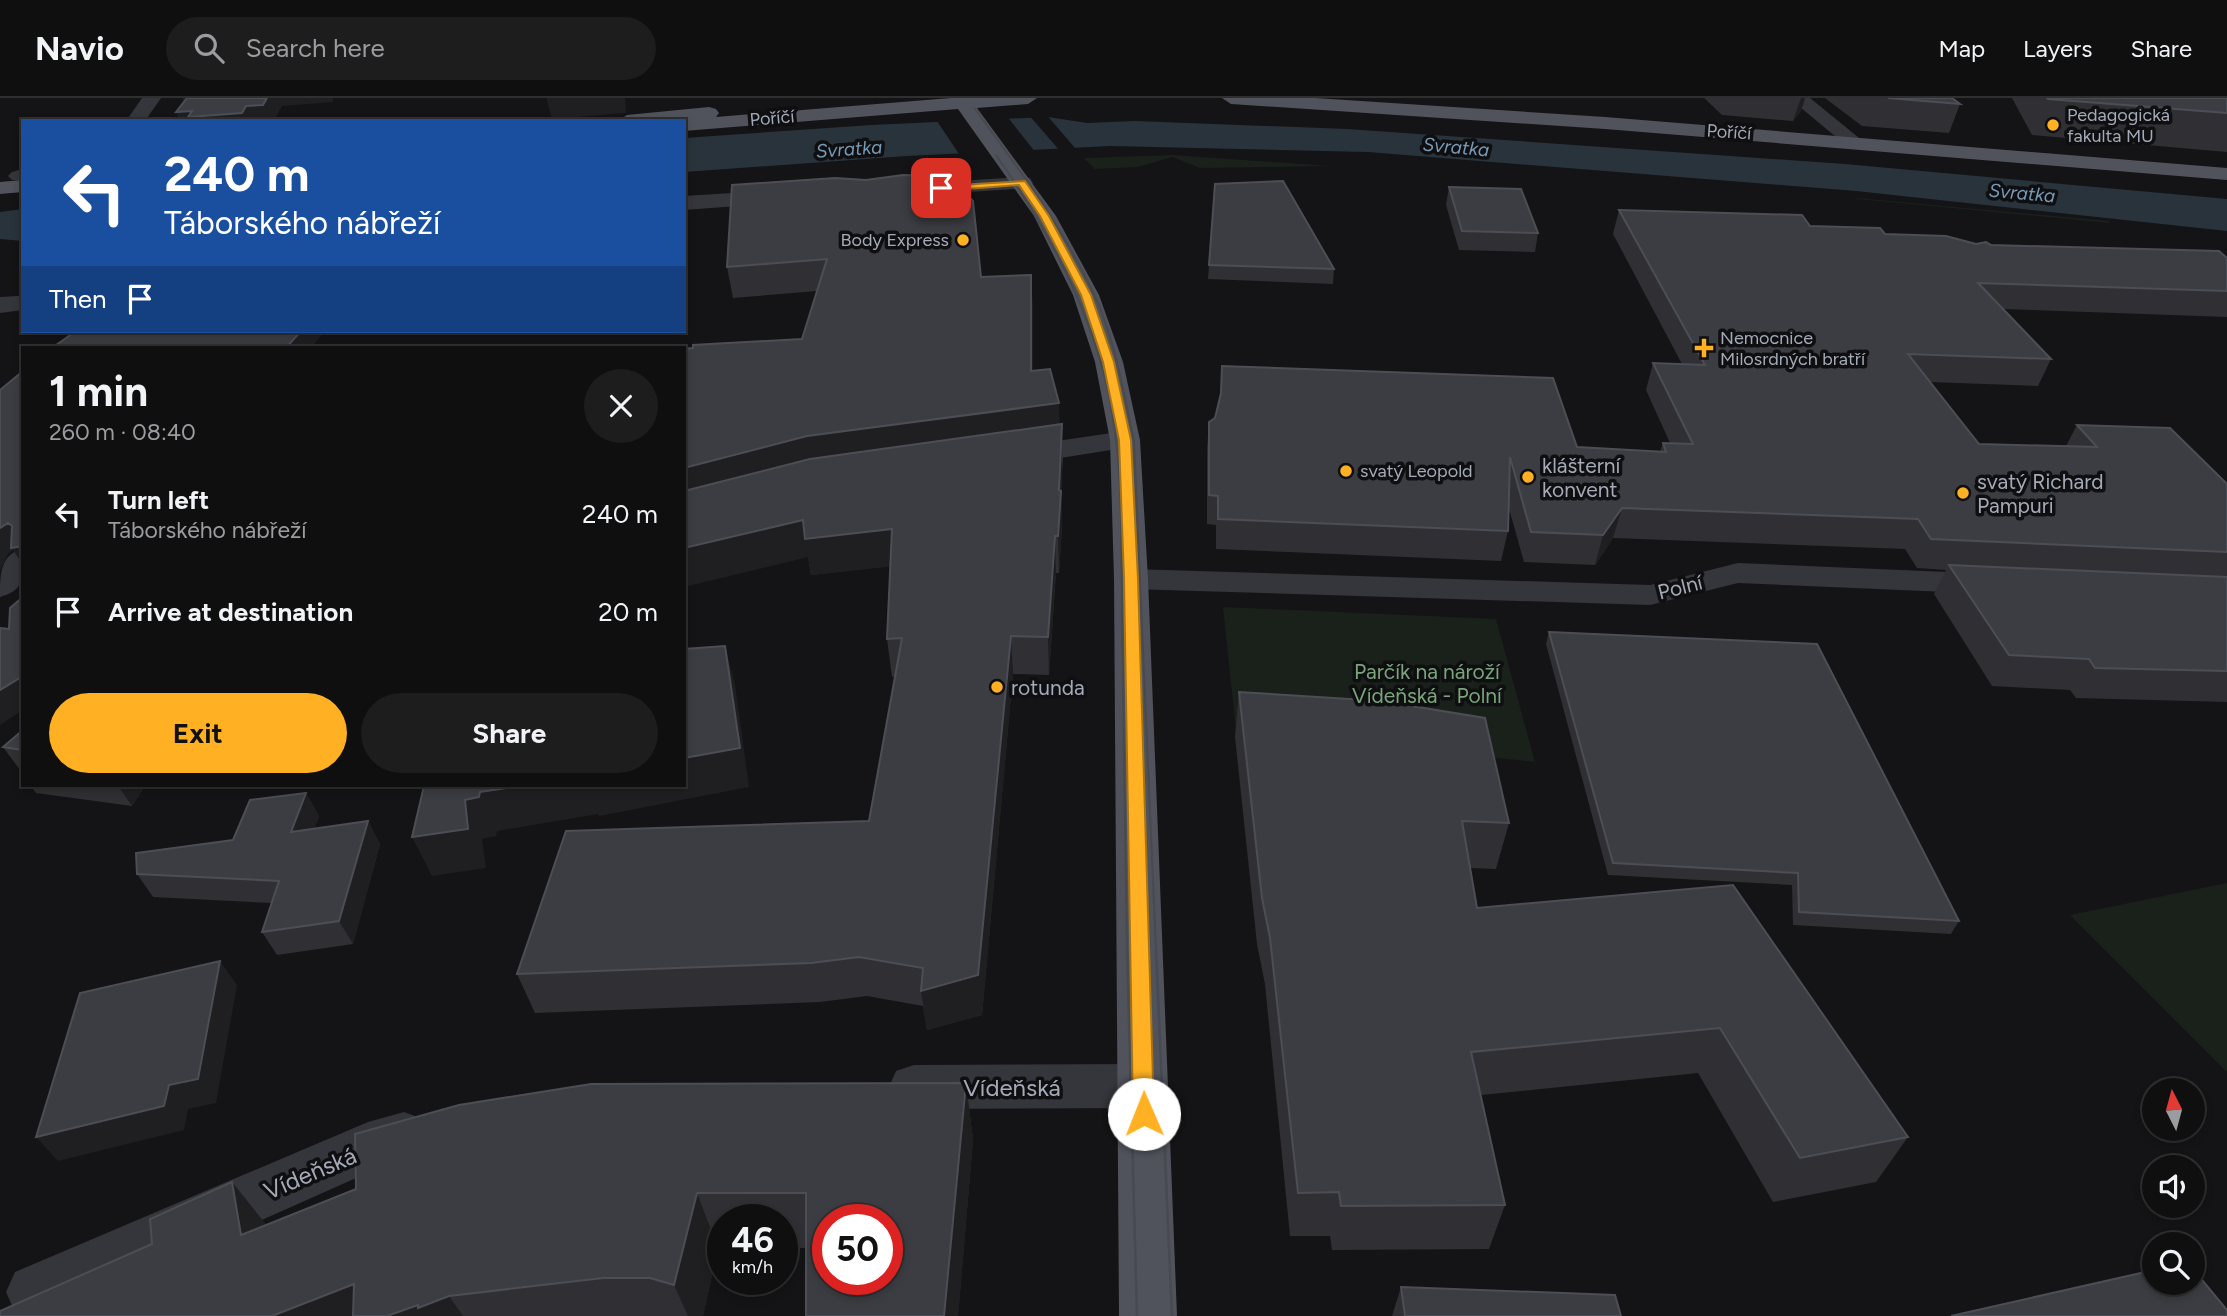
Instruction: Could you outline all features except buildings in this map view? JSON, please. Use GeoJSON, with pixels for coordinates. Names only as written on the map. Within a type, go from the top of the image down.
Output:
{"type":"FeatureCollection","features":[{"type":"Feature","properties":{"kind":"main road","name":"Poříčí"},"geometry":{"type":"LineString","coordinates":[[648,119],[889,98]]}},
{"type":"Feature","properties":{"kind":"main road","name":"Poříčí"},"geometry":{"type":"LineString","coordinates":[[686,125],[1028,98]]}},
{"type":"Feature","properties":{"kind":"main road","name":"Poříčí"},"geometry":{"type":"LineString","coordinates":[[1231,98],[1847,136],[2227,174]]}},
{"type":"Feature","properties":{"kind":"main road","name":"Poříčí"},"geometry":{"type":"LineString","coordinates":[[1394,98],[1847,136],[2227,164]]}},
{"type":"Feature","properties":{"kind":"main road"},"geometry":{"type":"LineString","coordinates":[[965,104],[1051,227],[1086,295],[1109,362],[1125,440],[1131,579],[1148,1316]]}},
{"type":"Feature","properties":{"kind":"main road"},"geometry":{"type":"LineString","coordinates":[[0,188],[17,178]]}},
{"type":"Feature","properties":{"kind":"street"},"geometry":{"type":"LineString","coordinates":[[136,119],[152,98]]}},
{"type":"Feature","properties":{"kind":"street"},"geometry":{"type":"LineString","coordinates":[[1798,98],[1847,136]]}},
{"type":"Feature","properties":{"kind":"street"},"geometry":{"type":"LineString","coordinates":[[886,191],[1022,183]]}},
{"type":"Feature","properties":{"kind":"street"},"geometry":{"type":"LineString","coordinates":[[686,202],[805,196]]}},
{"type":"Feature","properties":{"kind":"street"},"geometry":{"type":"LineString","coordinates":[[980,460],[1125,440]]}},
{"type":"Feature","properties":{"kind":"street"},"geometry":{"type":"LineString","coordinates":[[0,587],[21,561]]}},
{"type":"Feature","properties":{"kind":"street","name":"Polní"},"geometry":{"type":"LineString","coordinates":[[1131,579],[1650,595],[1738,573],[2032,586]]}},
{"type":"Feature","properties":{"kind":"street","name":"Vídeňská"},"geometry":{"type":"LineString","coordinates":[[867,1087],[1143,1086]]}},
{"type":"Feature","properties":{"kind":"street","name":"Vídeňská"},"geometry":{"type":"LineString","coordinates":[[36,1292],[387,1139],[452,1126]]}},
{"type":"Feature","properties":{"kind":"green space"},"geometry":{"type":"Polygon","coordinates":[[[1173,155],[1330,166],[1200,168],[1172,157],[1138,167],[1095,169],[1084,158],[1173,155]]]}},
{"type":"Feature","properties":{"kind":"green space"},"geometry":{"type":"Polygon","coordinates":[[[1857,199],[2108,221],[2110,223],[1857,199]]]}},
{"type":"Feature","properties":{"kind":"green space","name":"Parčík na nároží Vídeňská - Polní"},"geometry":{"type":"Polygon","coordinates":[[[1223,607],[1496,619],[1535,762],[1236,731],[1223,607]]]}},
{"type":"Feature","properties":{"kind":"green space"},"geometry":{"type":"Polygon","coordinates":[[[2227,883],[2227,1072],[2070,915],[2227,883]]]}},
{"type":"Feature","properties":{"kind":"water","name":"Svratka"},"geometry":{"type":"Polygon","coordinates":[[[1048,117],[1087,123],[1135,121],[1347,129],[1845,164],[2227,199],[2227,231],[1856,191],[1368,152],[1110,146],[907,156],[686,172],[686,138],[871,125],[1048,117]]]}},
{"type":"Feature","properties":{"kind":"water"},"geometry":{"type":"Polygon","coordinates":[[[21,209],[21,241],[0,239],[0,212],[21,209]]]}},
{"type":"Feature","properties":{"kind":"pier"},"geometry":{"type":"Polygon","coordinates":[[[1045,113],[1079,151],[1060,151],[1028,114],[1045,113]]]}},
{"type":"Feature","properties":{"kind":"pier"},"geometry":{"type":"Polygon","coordinates":[[[1006,115],[1036,153],[961,157],[935,118],[1006,115]]]}},
{"type":"Feature","properties":{"kind":"tram line"},"geometry":{"type":"LineString","coordinates":[[975,109],[1038,198],[1081,268],[1101,310],[1122,384],[1134,441],[1156,951]]}},
{"type":"Feature","properties":{"kind":"tram line"},"geometry":{"type":"LineString","coordinates":[[996,155],[1043,229],[1070,281],[1092,335],[1109,394],[1120,491],[1127,951]]}},
{"type":"Feature","properties":{"kind":"tram line"},"geometry":{"type":"LineString","coordinates":[[1127,949],[1137,1316]]}},
{"type":"Feature","properties":{"kind":"tram line"},"geometry":{"type":"LineString","coordinates":[[1156,949],[1172,1316]]}},
{"type":"Feature","properties":{"kind":"place","name":"Pedagogická fakulta MU"},"geometry":{"type":"Point","coordinates":[2053,125]}},
{"type":"Feature","properties":{"kind":"place","name":"Body Express"},"geometry":{"type":"Point","coordinates":[963,240]}},
{"type":"Feature","properties":{"kind":"place","name":"Nemocnice Milosrdných bratří"},"geometry":{"type":"Point","coordinates":[1704,348]}},
{"type":"Feature","properties":{"kind":"place","name":"svatý Leopold"},"geometry":{"type":"Point","coordinates":[1346,471]}},
{"type":"Feature","properties":{"kind":"place","name":"klášterní konvent"},"geometry":{"type":"Point","coordinates":[1528,477]}},
{"type":"Feature","properties":{"kind":"place","name":"svatý Richard Pampuri"},"geometry":{"type":"Point","coordinates":[1963,493]}},
{"type":"Feature","properties":{"kind":"place","name":"rotunda"},"geometry":{"type":"Point","coordinates":[997,687]}},
{"type":"Feature","properties":{"kind":"route"},"geometry":{"type":"LineString","coordinates":[[941,188],[1022,183],[1045,216],[1075,272],[1086,295],[1109,362],[1125,440],[1144,1114]]}}]}
